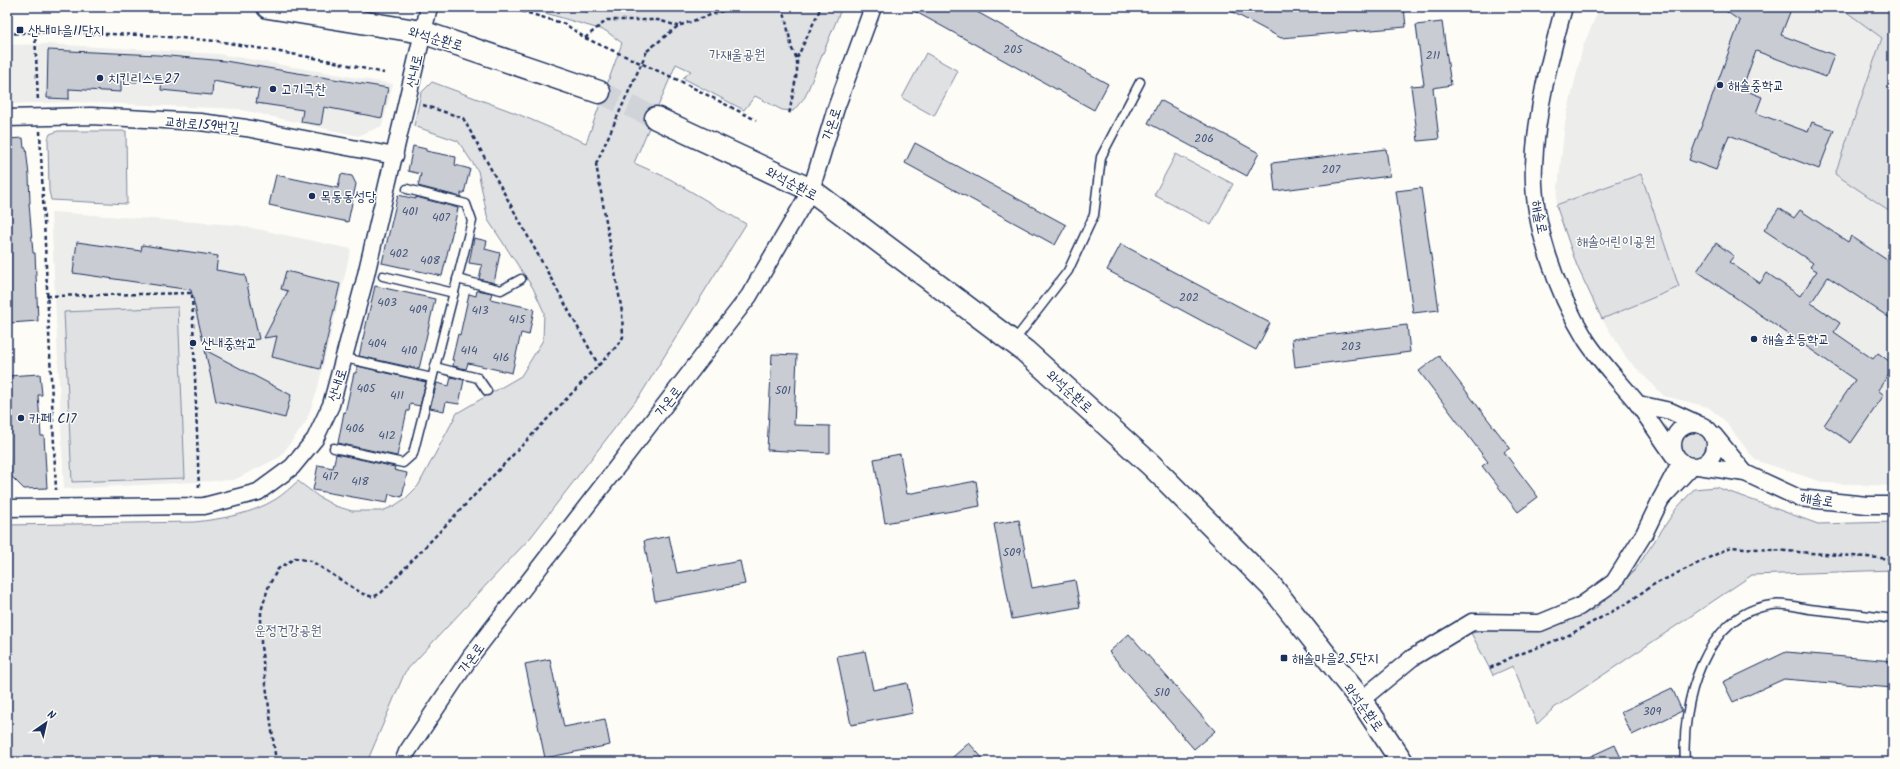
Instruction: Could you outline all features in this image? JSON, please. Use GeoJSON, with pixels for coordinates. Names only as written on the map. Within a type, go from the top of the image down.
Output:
{"type":"FeatureCollection","features":[{"type":"Feature","properties":{"kind":"street","name":"와석순환로"},"geometry":{"type":"LineString","coordinates":[[268,7],[422,32],[599,92]]}},
{"type":"Feature","properties":{"kind":"street","name":"산내로"},"geometry":{"type":"LineString","coordinates":[[7,508],[204,506],[258,492],[292,467],[315,439],[331,405],[345,358],[395,156],[422,32],[429,7]]}},
{"type":"Feature","properties":{"kind":"street","name":"가온로"},"geometry":{"type":"LineString","coordinates":[[403,762],[407,752],[471,656],[749,296],[811,190],[836,108],[873,7]]}},
{"type":"Feature","properties":{"kind":"street","name":"해솔로"},"geometry":{"type":"LineString","coordinates":[[1564,7],[1552,51],[1537,132],[1534,166],[1537,209],[1553,272],[1563,299],[1587,341],[1638,404],[1673,455],[1690,464]]}},
{"type":"Feature","properties":{"kind":"street","name":"교하로159번길"},"geometry":{"type":"LineString","coordinates":[[7,118],[91,116],[200,122],[246,128],[395,156]]}},
{"type":"Feature","properties":{"kind":"street","name":"와석순환로"},"geometry":{"type":"LineString","coordinates":[[656,118],[811,190],[1014,342],[1151,465],[1271,586],[1361,700],[1402,762]]}},
{"type":"Feature","properties":{"kind":"street"},"geometry":{"type":"LineString","coordinates":[[1638,404],[1670,411],[1709,429],[1745,473]]}},
{"type":"Feature","properties":{"kind":"street"},"geometry":{"type":"LineString","coordinates":[[1696,423],[1682,426],[1674,438],[1673,451],[1690,464],[1745,473]]}},
{"type":"Feature","properties":{"kind":"street"},"geometry":{"type":"LineString","coordinates":[[1361,700],[1412,658],[1472,622],[1540,623],[1579,607],[1614,582],[1644,534],[1661,499],[1690,464],[1708,462],[1713,456],[1716,442],[1714,435]]}},
{"type":"Feature","properties":{"kind":"street","name":"해솔로"},"geometry":{"type":"LineString","coordinates":[[1745,473],[1799,498],[1867,506],[1893,505]]}},
{"type":"Feature","properties":{"kind":"lane"},"geometry":{"type":"LineString","coordinates":[[1014,342],[1068,271],[1094,215],[1101,157],[1140,82]]}},
{"type":"Feature","properties":{"kind":"lane"},"geometry":{"type":"LineString","coordinates":[[334,448],[403,463],[413,454],[472,221],[466,204],[407,189]]}},
{"type":"Feature","properties":{"kind":"lane"},"geometry":{"type":"LineString","coordinates":[[382,276],[454,293]]}},
{"type":"Feature","properties":{"kind":"lane"},"geometry":{"type":"LineString","coordinates":[[457,279],[501,290],[521,279]]}},
{"type":"Feature","properties":{"kind":"lane"},"geometry":{"type":"LineString","coordinates":[[345,358],[432,378]]}},
{"type":"Feature","properties":{"kind":"lane"},"geometry":{"type":"LineString","coordinates":[[435,367],[478,378],[488,391]]}},
{"type":"Feature","properties":{"kind":"lane"},"geometry":{"type":"LineString","coordinates":[[1685,762],[1684,745],[1688,710],[1697,678],[1707,653],[1718,636],[1732,622],[1751,609],[1774,604],[1893,619]]}},
{"type":"Feature","properties":{"kind":"path"},"geometry":{"type":"LineString","coordinates":[[508,7],[565,24],[585,38],[678,80],[756,120]]}},
{"type":"Feature","properties":{"kind":"path"},"geometry":{"type":"LineString","coordinates":[[276,762],[261,646],[261,611],[269,585],[278,569],[295,558],[311,561],[363,594],[373,597],[382,593],[618,346],[623,337],[622,312],[596,164],[646,51],[678,26],[734,7]]}},
{"type":"Feature","properties":{"kind":"path"},"geometry":{"type":"LineString","coordinates":[[783,7],[792,49],[797,59]]}},
{"type":"Feature","properties":{"kind":"path"},"geometry":{"type":"LineString","coordinates":[[789,115],[797,72],[797,59],[821,7]]}},
{"type":"Feature","properties":{"kind":"path"},"geometry":{"type":"LineString","coordinates":[[585,38],[607,20],[658,20],[678,26]]}},
{"type":"Feature","properties":{"kind":"path"},"geometry":{"type":"LineString","coordinates":[[7,34],[35,32],[145,35],[217,41],[326,60],[384,73]]}},
{"type":"Feature","properties":{"kind":"path"},"geometry":{"type":"LineString","coordinates":[[35,32],[38,109]]}},
{"type":"Feature","properties":{"kind":"path"},"geometry":{"type":"LineString","coordinates":[[423,105],[463,118],[599,366]]}},
{"type":"Feature","properties":{"kind":"path"},"geometry":{"type":"LineString","coordinates":[[39,124],[56,490]]}},
{"type":"Feature","properties":{"kind":"path"},"geometry":{"type":"LineString","coordinates":[[47,296],[192,293],[199,491]]}},
{"type":"Feature","properties":{"kind":"path"},"geometry":{"type":"LineString","coordinates":[[1490,668],[1510,658],[1567,636],[1626,604],[1651,586],[1731,547],[1893,559]]}},
{"type":"Feature","properties":{"kind":"shaded area"},"geometry":{"type":"Polygon","coordinates":[[[1600,7],[1840,7],[1882,38],[1835,174],[1893,213],[1892,486],[1825,483],[1755,460],[1723,419],[1708,407],[1664,396],[1628,360],[1602,319],[1679,287],[1641,174],[1556,205],[1565,123],[1583,46],[1600,7]]]}},
{"type":"Feature","properties":{"kind":"shaded area"},"geometry":{"type":"Polygon","coordinates":[[[48,44],[219,54],[393,84],[382,126],[358,136],[238,109],[74,102],[7,104],[7,45],[48,44]]]}},
{"type":"Feature","properties":{"kind":"shaded area","name":"산내중학교"},"geometry":{"type":"Polygon","coordinates":[[[51,212],[238,225],[351,249],[317,391],[306,422],[280,457],[234,480],[64,489],[51,212]]]}},
{"type":"Feature","properties":{"kind":"green space","name":"운정건강공원"},"geometry":{"type":"Polygon","coordinates":[[[525,7],[570,7],[588,13],[590,7],[842,7],[805,97],[793,111],[782,110],[755,96],[744,110],[683,78],[691,71],[676,64],[634,163],[670,179],[746,224],[641,394],[531,537],[405,672],[367,762],[7,762],[7,525],[194,522],[215,519],[247,512],[267,504],[282,495],[298,481],[319,497],[335,506],[352,511],[382,511],[394,506],[406,498],[418,486],[457,413],[521,376],[543,340],[544,312],[533,288],[488,220],[478,171],[458,141],[414,126],[421,93],[432,82],[513,112],[586,143],[622,43],[606,31],[525,7]]]}},
{"type":"Feature","properties":{"kind":"green space"},"geometry":{"type":"Polygon","coordinates":[[[1840,7],[1893,7],[1893,213],[1835,174],[1882,38],[1840,7]]]}},
{"type":"Feature","properties":{"kind":"green space"},"geometry":{"type":"Polygon","coordinates":[[[926,53],[958,71],[934,116],[902,98],[926,53]]]}},
{"type":"Feature","properties":{"kind":"green space"},"geometry":{"type":"Polygon","coordinates":[[[58,131],[126,131],[127,204],[51,200],[49,191],[48,139],[50,134],[58,131]]]}},
{"type":"Feature","properties":{"kind":"green space"},"geometry":{"type":"Polygon","coordinates":[[[1176,154],[1233,184],[1211,225],[1154,195],[1176,154]]]}},
{"type":"Feature","properties":{"kind":"green space","name":"해솔어린이공원"},"geometry":{"type":"Polygon","coordinates":[[[1641,174],[1679,287],[1602,319],[1577,266],[1556,205],[1641,174]]]}},
{"type":"Feature","properties":{"kind":"green space"},"geometry":{"type":"Polygon","coordinates":[[[178,307],[185,478],[72,482],[64,312],[178,307]]]}},
{"type":"Feature","properties":{"kind":"green space"},"geometry":{"type":"Polygon","coordinates":[[[1694,429],[1705,433],[1709,444],[1705,455],[1694,459],[1683,455],[1679,444],[1683,433],[1694,429]]]}},
{"type":"Feature","properties":{"kind":"green space"},"geometry":{"type":"Polygon","coordinates":[[[1716,487],[1818,524],[1893,522],[1893,570],[1752,575],[1554,708],[1537,724],[1513,666],[1493,675],[1471,633],[1566,620],[1595,609],[1635,570],[1676,509],[1694,489],[1716,487]]]}},
{"type":"Feature","properties":{"kind":"building"},"geometry":{"type":"Polygon","coordinates":[[[907,7],[968,7],[1108,84],[1094,110],[907,7]]]}},
{"type":"Feature","properties":{"kind":"building"},"geometry":{"type":"Polygon","coordinates":[[[1223,7],[1275,7],[1285,12],[1342,7],[1404,7],[1406,27],[1281,38],[1223,7]]]}},
{"type":"Feature","properties":{"kind":"building"},"geometry":{"type":"Polygon","coordinates":[[[1720,7],[1792,7],[1781,35],[1834,55],[1826,77],[1756,51],[1742,89],[1762,97],[1756,113],[1808,132],[1812,122],[1834,130],[1819,169],[1729,135],[1716,170],[1689,160],[1740,21],[1720,7]]]}},
{"type":"Feature","properties":{"kind":"building"},"geometry":{"type":"Polygon","coordinates":[[[1442,22],[1451,85],[1433,88],[1439,139],[1418,141],[1411,86],[1424,85],[1416,25],[1442,22]]]}},
{"type":"Feature","properties":{"kind":"building"},"geometry":{"type":"Polygon","coordinates":[[[48,50],[158,55],[225,61],[388,88],[382,118],[324,107],[321,125],[301,122],[303,110],[256,103],[259,89],[213,81],[212,95],[161,90],[162,78],[137,77],[137,82],[121,81],[121,92],[69,89],[69,99],[47,98],[48,50]]]}},
{"type":"Feature","properties":{"kind":"building"},"geometry":{"type":"Polygon","coordinates":[[[1160,100],[1259,153],[1247,176],[1148,123],[1160,100]]]}},
{"type":"Feature","properties":{"kind":"building"},"geometry":{"type":"Polygon","coordinates":[[[23,138],[24,148],[26,148],[29,176],[29,203],[33,253],[35,253],[38,321],[10,323],[7,281],[7,139],[23,138]]]}},
{"type":"Feature","properties":{"kind":"building"},"geometry":{"type":"Polygon","coordinates":[[[915,143],[1066,225],[1055,245],[905,163],[915,143]]]}},
{"type":"Feature","properties":{"kind":"building"},"geometry":{"type":"Polygon","coordinates":[[[413,146],[426,149],[426,151],[456,157],[455,165],[470,169],[464,193],[461,193],[461,197],[418,186],[421,174],[408,171],[413,146]]]}},
{"type":"Feature","properties":{"kind":"building"},"geometry":{"type":"Polygon","coordinates":[[[1386,149],[1390,176],[1275,191],[1272,163],[1386,149]]]}},
{"type":"Feature","properties":{"kind":"building","name":"목동동성당"},"geometry":{"type":"Polygon","coordinates":[[[341,174],[352,176],[356,184],[348,222],[269,205],[276,175],[338,188],[341,174]]]}},
{"type":"Feature","properties":{"kind":"building"},"geometry":{"type":"Polygon","coordinates":[[[1421,188],[1439,310],[1413,313],[1396,191],[1421,188]]]}},
{"type":"Feature","properties":{"kind":"building"},"geometry":{"type":"Polygon","coordinates":[[[398,195],[416,199],[416,197],[458,208],[442,276],[382,263],[398,195]]]}},
{"type":"Feature","properties":{"kind":"building"},"geometry":{"type":"Polygon","coordinates":[[[1779,208],[1794,218],[1800,210],[1848,242],[1851,236],[1893,264],[1893,320],[1828,277],[1811,303],[1840,323],[1834,332],[1873,359],[1878,353],[1893,364],[1893,368],[1878,390],[1884,395],[1851,443],[1824,425],[1855,380],[1697,271],[1716,243],[1734,256],[1729,262],[1760,283],[1767,273],[1800,296],[1817,271],[1810,267],[1813,263],[1764,230],[1779,208]]]}},
{"type":"Feature","properties":{"kind":"building"},"geometry":{"type":"Polygon","coordinates":[[[474,238],[487,241],[485,249],[500,253],[494,283],[479,279],[482,265],[469,263],[474,238]]]}},
{"type":"Feature","properties":{"kind":"building"},"geometry":{"type":"Polygon","coordinates":[[[77,242],[141,251],[142,245],[218,256],[216,270],[245,275],[259,339],[242,342],[244,350],[203,341],[191,290],[73,273],[77,242]]]}},
{"type":"Feature","properties":{"kind":"building"},"geometry":{"type":"Polygon","coordinates":[[[1121,244],[1270,323],[1256,350],[1107,270],[1121,244]]]}},
{"type":"Feature","properties":{"kind":"building"},"geometry":{"type":"Polygon","coordinates":[[[286,271],[340,284],[320,369],[272,357],[277,336],[264,338],[288,291],[281,289],[286,271]]]}},
{"type":"Feature","properties":{"kind":"building"},"geometry":{"type":"Polygon","coordinates":[[[375,286],[435,299],[419,369],[359,356],[375,286]]]}},
{"type":"Feature","properties":{"kind":"building"},"geometry":{"type":"Polygon","coordinates":[[[477,290],[492,293],[490,299],[534,309],[529,335],[521,333],[512,373],[468,363],[466,369],[453,366],[454,360],[452,360],[458,334],[460,335],[469,294],[476,296],[477,290]]]}},
{"type":"Feature","properties":{"kind":"building"},"geometry":{"type":"Polygon","coordinates":[[[1407,325],[1410,352],[1295,367],[1292,339],[1407,325]]]}},
{"type":"Feature","properties":{"kind":"building"},"geometry":{"type":"Polygon","coordinates":[[[205,350],[291,395],[285,418],[216,401],[205,350]]]}},
{"type":"Feature","properties":{"kind":"building"},"geometry":{"type":"Polygon","coordinates":[[[772,354],[797,355],[794,425],[830,426],[830,453],[767,450],[772,354]]]}},
{"type":"Feature","properties":{"kind":"building"},"geometry":{"type":"Polygon","coordinates":[[[1439,356],[1510,448],[1504,452],[1538,497],[1518,512],[1482,466],[1488,462],[1419,371],[1439,356]]]}},
{"type":"Feature","properties":{"kind":"building"},"geometry":{"type":"Polygon","coordinates":[[[357,366],[426,382],[420,406],[410,404],[409,411],[407,411],[397,456],[338,443],[344,412],[345,413],[357,366]]]}},
{"type":"Feature","properties":{"kind":"building"},"geometry":{"type":"Polygon","coordinates":[[[40,374],[42,395],[38,395],[41,436],[44,436],[47,488],[24,489],[10,475],[7,434],[7,376],[40,374]]]}},
{"type":"Feature","properties":{"kind":"building"},"geometry":{"type":"Polygon","coordinates":[[[451,377],[464,380],[459,404],[446,402],[444,411],[430,408],[437,383],[449,386],[451,377]]]}},
{"type":"Feature","properties":{"kind":"building"},"geometry":{"type":"Polygon","coordinates":[[[336,454],[395,467],[394,470],[407,473],[402,497],[389,494],[387,503],[313,490],[318,465],[333,468],[336,454]]]}},
{"type":"Feature","properties":{"kind":"building"},"geometry":{"type":"Polygon","coordinates":[[[900,454],[907,494],[976,481],[980,506],[885,523],[874,459],[900,454]]]}},
{"type":"Feature","properties":{"kind":"building"},"geometry":{"type":"Polygon","coordinates":[[[1019,520],[1032,588],[1075,580],[1080,607],[1012,619],[994,524],[1019,520]]]}},
{"type":"Feature","properties":{"kind":"building"},"geometry":{"type":"Polygon","coordinates":[[[669,536],[677,573],[740,561],[745,584],[655,601],[644,541],[669,536]]]}},
{"type":"Feature","properties":{"kind":"building"},"geometry":{"type":"Polygon","coordinates":[[[1129,634],[1215,731],[1194,749],[1109,652],[1129,634]]]}},
{"type":"Feature","properties":{"kind":"building"},"geometry":{"type":"Polygon","coordinates":[[[865,651],[873,690],[907,683],[913,713],[851,725],[837,656],[865,651]]]}},
{"type":"Feature","properties":{"kind":"building"},"geometry":{"type":"Polygon","coordinates":[[[1786,652],[1893,661],[1893,688],[1784,679],[1733,702],[1723,682],[1786,652]]]}},
{"type":"Feature","properties":{"kind":"building"},"geometry":{"type":"Polygon","coordinates":[[[550,659],[564,727],[605,719],[610,745],[545,758],[525,664],[550,659]]]}},
{"type":"Feature","properties":{"kind":"building"},"geometry":{"type":"Polygon","coordinates":[[[1672,688],[1682,711],[1632,735],[1621,712],[1672,688]]]}},
{"type":"Feature","properties":{"kind":"building"},"geometry":{"type":"Polygon","coordinates":[[[969,743],[986,762],[947,762],[969,743]]]}},
{"type":"Feature","properties":{"kind":"building"},"geometry":{"type":"Polygon","coordinates":[[[1615,745],[1623,762],[1578,762],[1615,745]]]}},
{"type":"Feature","properties":{"kind":"tunnel"},"geometry":{"type":"LineString","coordinates":[[599,92],[656,118]]}},
{"type":"Feature","properties":{"kind":"place","name":"산내마을11단지"},"geometry":{"type":"Point","coordinates":[20,30]}},
{"type":"Feature","properties":{"kind":"place","name":"치킨리스트27"},"geometry":{"type":"Point","coordinates":[100,78]}},
{"type":"Feature","properties":{"kind":"place","name":"해솔중학교"},"geometry":{"type":"Point","coordinates":[1720,85]}},
{"type":"Feature","properties":{"kind":"place","name":"고기극찬"},"geometry":{"type":"Point","coordinates":[273,89]}},
{"type":"Feature","properties":{"kind":"place","name":"목동동성당"},"geometry":{"type":"Point","coordinates":[312,196]}},
{"type":"Feature","properties":{"kind":"place","name":"해솔초등학교"},"geometry":{"type":"Point","coordinates":[1754,339]}},
{"type":"Feature","properties":{"kind":"place","name":"산내중학교"},"geometry":{"type":"Point","coordinates":[193,343]}},
{"type":"Feature","properties":{"kind":"place","name":"카페 C17"},"geometry":{"type":"Point","coordinates":[21,418]}},
{"type":"Feature","properties":{"kind":"place","name":"해솔마을2.5단지"},"geometry":{"type":"Point","coordinates":[1284,658]}},
{"type":"Feature","properties":{"kind":"park label","name":"가재울공원"},"geometry":{"type":"Point","coordinates":[737,54]}}]}
